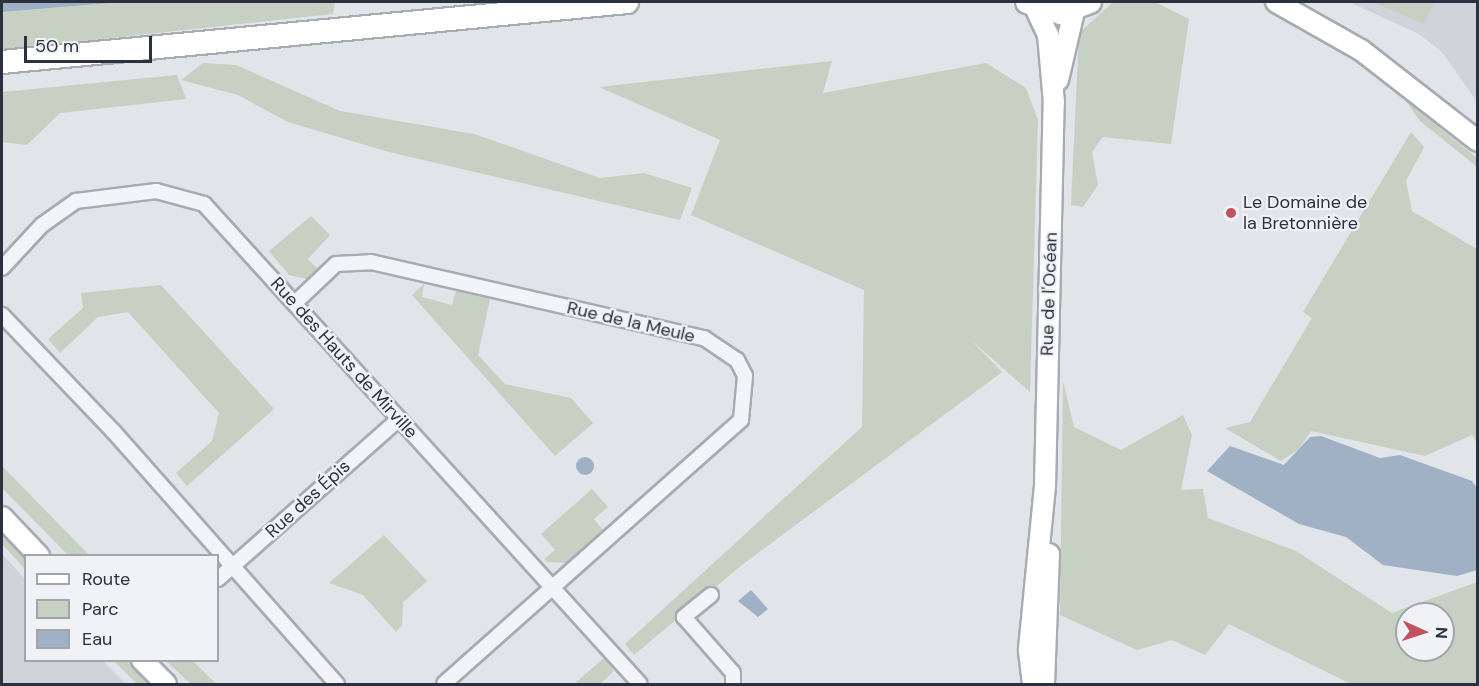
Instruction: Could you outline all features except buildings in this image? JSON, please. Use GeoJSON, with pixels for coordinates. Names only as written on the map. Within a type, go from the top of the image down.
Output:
{"type":"FeatureCollection","features":[{"type":"Feature","properties":{"kind":"main road"},"geometry":{"type":"LineString","coordinates":[[2,62],[627,2]]}},
{"type":"Feature","properties":{"kind":"main road"},"geometry":{"type":"LineString","coordinates":[[1276,2],[1361,50],[1478,141]]}},
{"type":"Feature","properties":{"kind":"main road"},"geometry":{"type":"LineString","coordinates":[[1031,4],[1082,6]]}},
{"type":"Feature","properties":{"kind":"main road","name":"Rue de l'Océan"},"geometry":{"type":"LineString","coordinates":[[1031,4],[1048,35],[1054,103],[1045,486],[1031,608],[1033,684]]}},
{"type":"Feature","properties":{"kind":"main road","name":"Rue de l'Océan"},"geometry":{"type":"LineString","coordinates":[[1054,103],[1082,6]]}},
{"type":"Feature","properties":{"kind":"main road","name":"Rue de l'Océan"},"geometry":{"type":"LineString","coordinates":[[1044,684],[1049,532],[1045,486]]}},
{"type":"Feature","properties":{"kind":"main road"},"geometry":{"type":"LineString","coordinates":[[2,517],[38,554]]}},
{"type":"Feature","properties":{"kind":"main road"},"geometry":{"type":"LineString","coordinates":[[144,662],[166,684]]}},
{"type":"Feature","properties":{"kind":"street","name":"Rue des Hauts de Mirville"},"geometry":{"type":"LineString","coordinates":[[2,268],[42,225],[76,201],[172,192],[204,204],[296,302],[640,684]]}},
{"type":"Feature","properties":{"kind":"street","name":"Rue de la Meule"},"geometry":{"type":"LineString","coordinates":[[296,302],[336,264],[371,262],[704,338],[737,360],[745,376],[741,420],[444,684]]}},
{"type":"Feature","properties":{"kind":"street"},"geometry":{"type":"LineString","coordinates":[[2,315],[113,430],[231,567],[337,684]]}},
{"type":"Feature","properties":{"kind":"street","name":"Rue des Épis"},"geometry":{"type":"LineString","coordinates":[[219,578],[399,419]]}},
{"type":"Feature","properties":{"kind":"street"},"geometry":{"type":"LineString","coordinates":[[711,595],[684,617],[733,672],[733,684]]}},
{"type":"Feature","properties":{"kind":"shaded area"},"geometry":{"type":"Polygon","coordinates":[[[1349,2],[1477,2],[1477,102],[1442,52],[1419,34],[1349,2]]]}},
{"type":"Feature","properties":{"kind":"shaded area"},"geometry":{"type":"Polygon","coordinates":[[[2,554],[24,578],[24,662],[104,662],[126,684],[2,684],[2,554]]]}},
{"type":"Feature","properties":{"kind":"green space"},"geometry":{"type":"Polygon","coordinates":[[[123,2],[335,2],[333,14],[2,50],[2,12],[123,2]]]}},
{"type":"Feature","properties":{"kind":"green space"},"geometry":{"type":"Polygon","coordinates":[[[1113,2],[1155,2],[1189,19],[1171,144],[1103,137],[1092,152],[1098,185],[1083,207],[1071,205],[1079,33],[1113,2]]]}},
{"type":"Feature","properties":{"kind":"green space"},"geometry":{"type":"Polygon","coordinates":[[[1372,2],[1434,2],[1424,24],[1372,2]]]}},
{"type":"Feature","properties":{"kind":"green space"},"geometry":{"type":"Polygon","coordinates":[[[832,61],[823,93],[986,63],[1026,88],[1038,120],[1030,392],[971,340],[1002,372],[743,564],[634,655],[625,644],[862,427],[864,290],[691,215],[720,140],[599,87],[832,61]]]}},
{"type":"Feature","properties":{"kind":"green space"},"geometry":{"type":"Polygon","coordinates":[[[203,63],[236,65],[340,111],[474,134],[600,178],[644,173],[692,188],[680,220],[389,152],[288,122],[238,95],[181,80],[203,63]]]}},
{"type":"Feature","properties":{"kind":"green space"},"geometry":{"type":"Polygon","coordinates":[[[177,75],[186,99],[60,113],[27,145],[2,142],[2,92],[177,75]]]}},
{"type":"Feature","properties":{"kind":"green space"},"geometry":{"type":"Polygon","coordinates":[[[1406,101],[1477,158],[1477,167],[1420,121],[1406,101]]]}},
{"type":"Feature","properties":{"kind":"green space"},"geometry":{"type":"Polygon","coordinates":[[[1411,132],[1424,147],[1406,181],[1412,211],[1477,249],[1477,443],[1472,435],[1425,456],[1311,431],[1299,449],[1281,461],[1225,428],[1250,422],[1312,318],[1303,312],[1411,132]]]}},
{"type":"Feature","properties":{"kind":"green space"},"geometry":{"type":"Polygon","coordinates":[[[311,216],[330,235],[308,259],[317,268],[307,279],[289,275],[269,251],[311,216]]]}},
{"type":"Feature","properties":{"kind":"green space"},"geometry":{"type":"Polygon","coordinates":[[[424,284],[422,297],[452,305],[456,291],[490,299],[478,355],[505,384],[571,398],[593,423],[555,456],[412,295],[424,284]]]}},
{"type":"Feature","properties":{"kind":"green space"},"geometry":{"type":"Polygon","coordinates":[[[161,285],[274,409],[187,486],[176,473],[212,441],[219,413],[128,312],[98,317],[60,353],[48,339],[83,308],[81,293],[161,285]]]}},
{"type":"Feature","properties":{"kind":"green space"},"geometry":{"type":"Polygon","coordinates":[[[1063,381],[1074,427],[1121,450],[1183,415],[1192,435],[1181,490],[1203,489],[1208,518],[1296,551],[1392,613],[1395,612],[1395,662],[1455,662],[1455,602],[1422,602],[1477,582],[1477,684],[1351,684],[1229,624],[1205,655],[1172,640],[1137,650],[1060,615],[1063,381]]]}},
{"type":"Feature","properties":{"kind":"green space"},"geometry":{"type":"Polygon","coordinates":[[[2,466],[88,554],[67,554],[2,488],[2,466]]]}},
{"type":"Feature","properties":{"kind":"green space"},"geometry":{"type":"Polygon","coordinates":[[[592,489],[608,507],[594,519],[603,530],[567,563],[548,562],[544,559],[555,550],[541,534],[592,489]]]}},
{"type":"Feature","properties":{"kind":"green space"},"geometry":{"type":"Polygon","coordinates":[[[2,528],[24,554],[24,568],[2,544],[2,528]]]}},
{"type":"Feature","properties":{"kind":"green space"},"geometry":{"type":"Polygon","coordinates":[[[384,535],[427,581],[403,602],[402,625],[396,632],[363,595],[329,583],[384,535]]]}},
{"type":"Feature","properties":{"kind":"green space"},"geometry":{"type":"Polygon","coordinates":[[[604,658],[614,671],[600,684],[574,684],[604,658]]]}},
{"type":"Feature","properties":{"kind":"green space"},"geometry":{"type":"Polygon","coordinates":[[[115,662],[132,662],[155,684],[137,684],[115,662]]]}},
{"type":"Feature","properties":{"kind":"green space"},"geometry":{"type":"Polygon","coordinates":[[[167,662],[194,662],[216,684],[191,684],[167,662]]]}},
{"type":"Feature","properties":{"kind":"water"},"geometry":{"type":"Polygon","coordinates":[[[2,2],[123,2],[2,12],[2,2]]]}},
{"type":"Feature","properties":{"kind":"water"},"geometry":{"type":"Polygon","coordinates":[[[1321,436],[1380,458],[1400,455],[1472,481],[1477,488],[1477,570],[1457,576],[1383,565],[1346,537],[1299,524],[1207,471],[1230,446],[1284,465],[1310,437],[1321,436]]]}},
{"type":"Feature","properties":{"kind":"water"},"geometry":{"type":"Polygon","coordinates":[[[585,457],[591,460],[594,466],[591,472],[585,475],[579,472],[576,466],[579,460],[585,457]]]}},
{"type":"Feature","properties":{"kind":"water"},"geometry":{"type":"Polygon","coordinates":[[[751,590],[768,609],[758,617],[738,601],[751,590]]]}},
{"type":"Feature","properties":{"kind":"place","name":"Le Domaine de la Bretonnière"},"geometry":{"type":"Point","coordinates":[1231,213]}}]}
